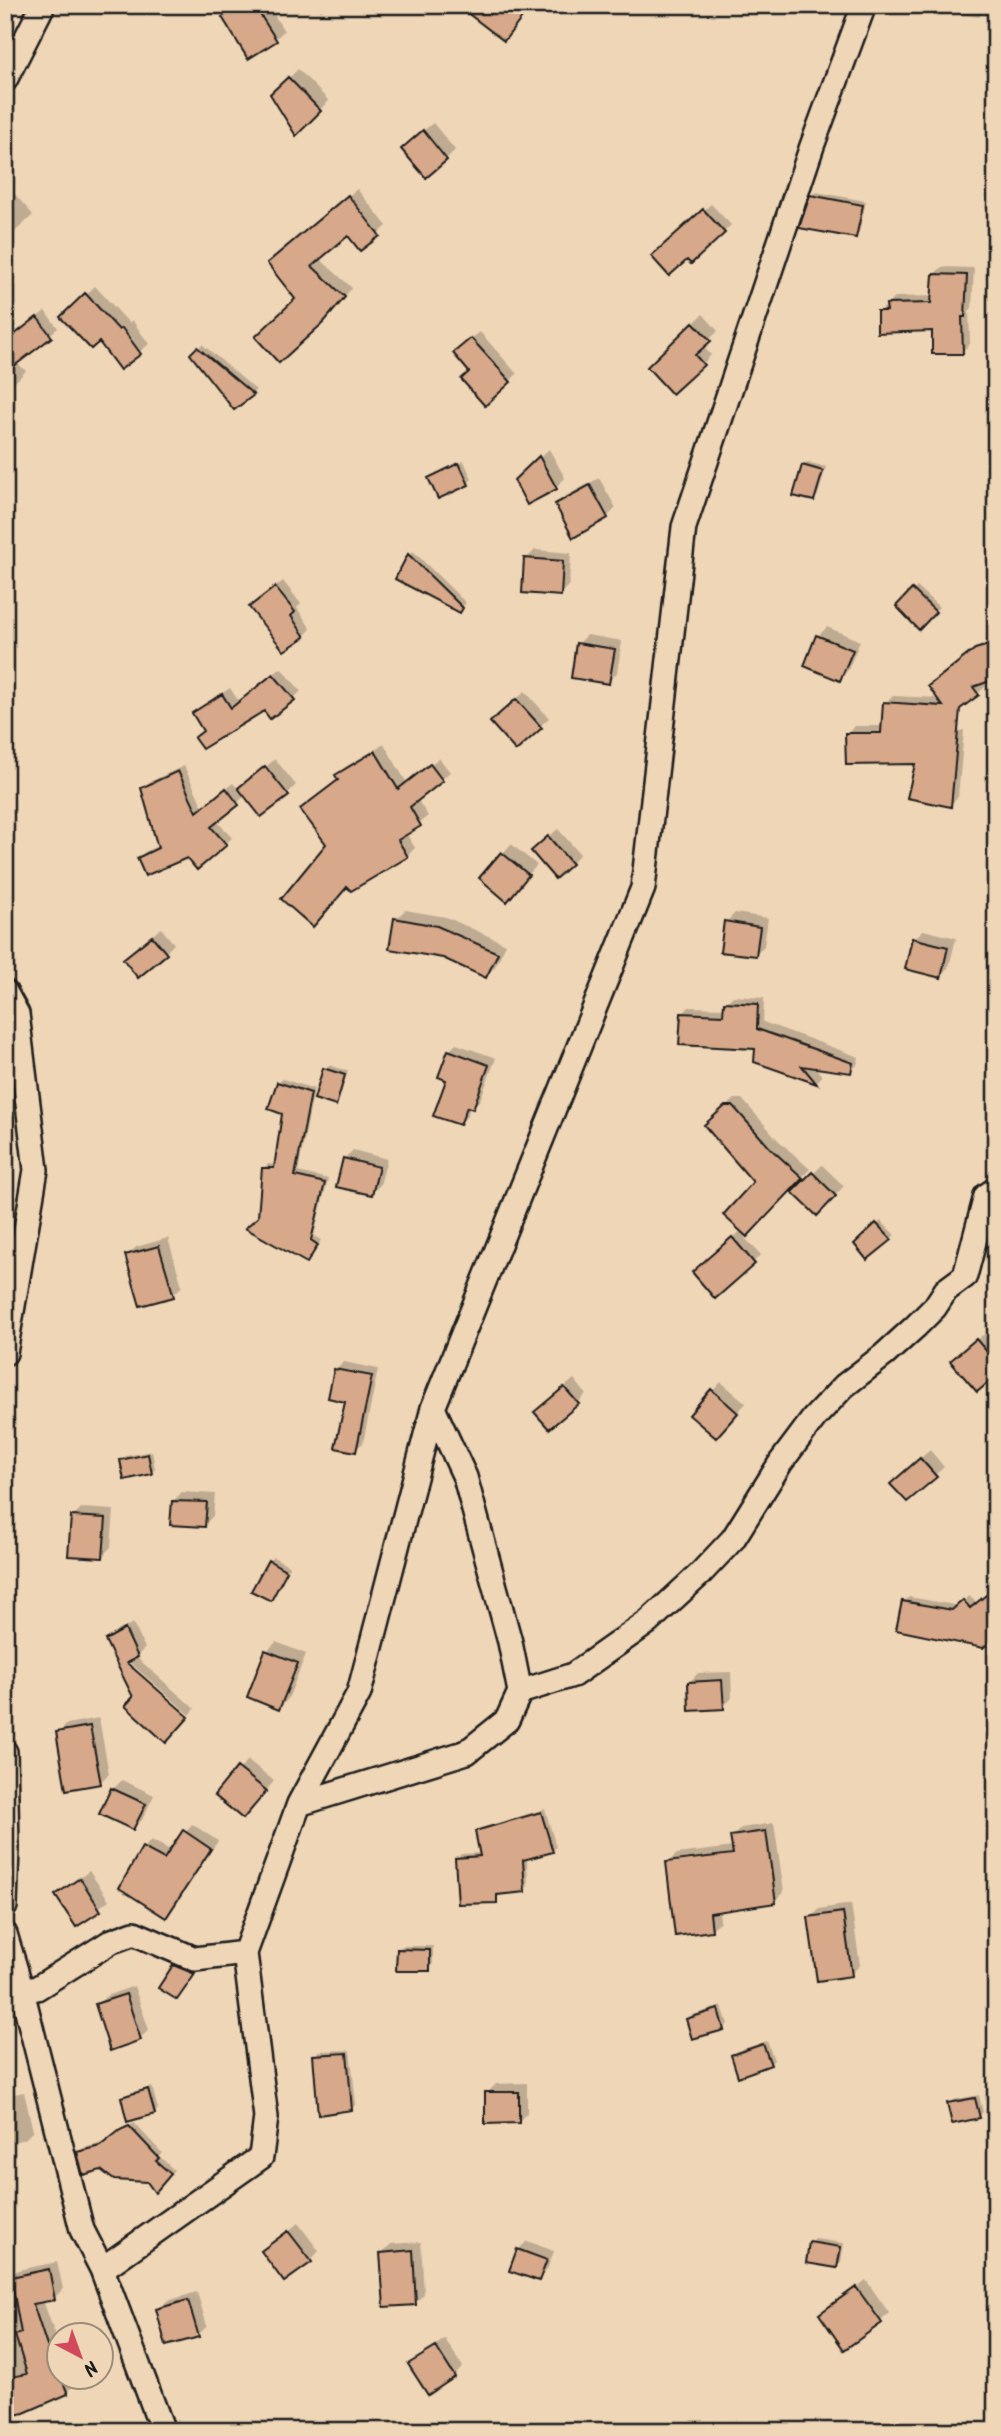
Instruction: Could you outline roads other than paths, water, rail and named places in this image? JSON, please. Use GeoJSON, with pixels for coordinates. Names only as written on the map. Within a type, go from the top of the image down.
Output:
{"type":"FeatureCollection","features":[{"type":"Feature","properties":{"kind":"street"},"geometry":{"type":"LineString","coordinates":[[5,79],[43,5]]}},
{"type":"Feature","properties":{"kind":"street"},"geometry":{"type":"LineString","coordinates":[[103,2269],[261,2157],[266,2117],[246,1953],[299,1804],[359,1693],[433,1408],[643,888],[684,527],[812,146],[864,5]]}},
{"type":"Feature","properties":{"kind":"street"},"geometry":{"type":"LineString","coordinates":[[5,992],[17,1014],[36,1170],[5,1353]]}},
{"type":"Feature","properties":{"kind":"street"},"geometry":{"type":"LineString","coordinates":[[520,1692],[573,1675],[648,1622],[699,1575],[733,1539],[781,1462],[814,1418],[844,1386],[884,1356],[915,1327],[935,1307],[946,1290],[965,1276],[986,1196],[996,1189]]}},
{"type":"Feature","properties":{"kind":"street"},"geometry":{"type":"LineString","coordinates":[[299,1804],[467,1752],[507,1720],[520,1692],[510,1642],[465,1477],[433,1408]]}},
{"type":"Feature","properties":{"kind":"street"},"geometry":{"type":"LineString","coordinates":[[5,1752],[8,1847],[5,1906]]}},
{"type":"Feature","properties":{"kind":"street"},"geometry":{"type":"LineString","coordinates":[[14,1990],[37,1988],[112,1941],[134,1933],[195,1959],[246,1953]]}},
{"type":"Feature","properties":{"kind":"street"},"geometry":{"type":"LineString","coordinates":[[5,1934],[14,1990],[82,2230],[103,2269],[159,2427]]}}]}
